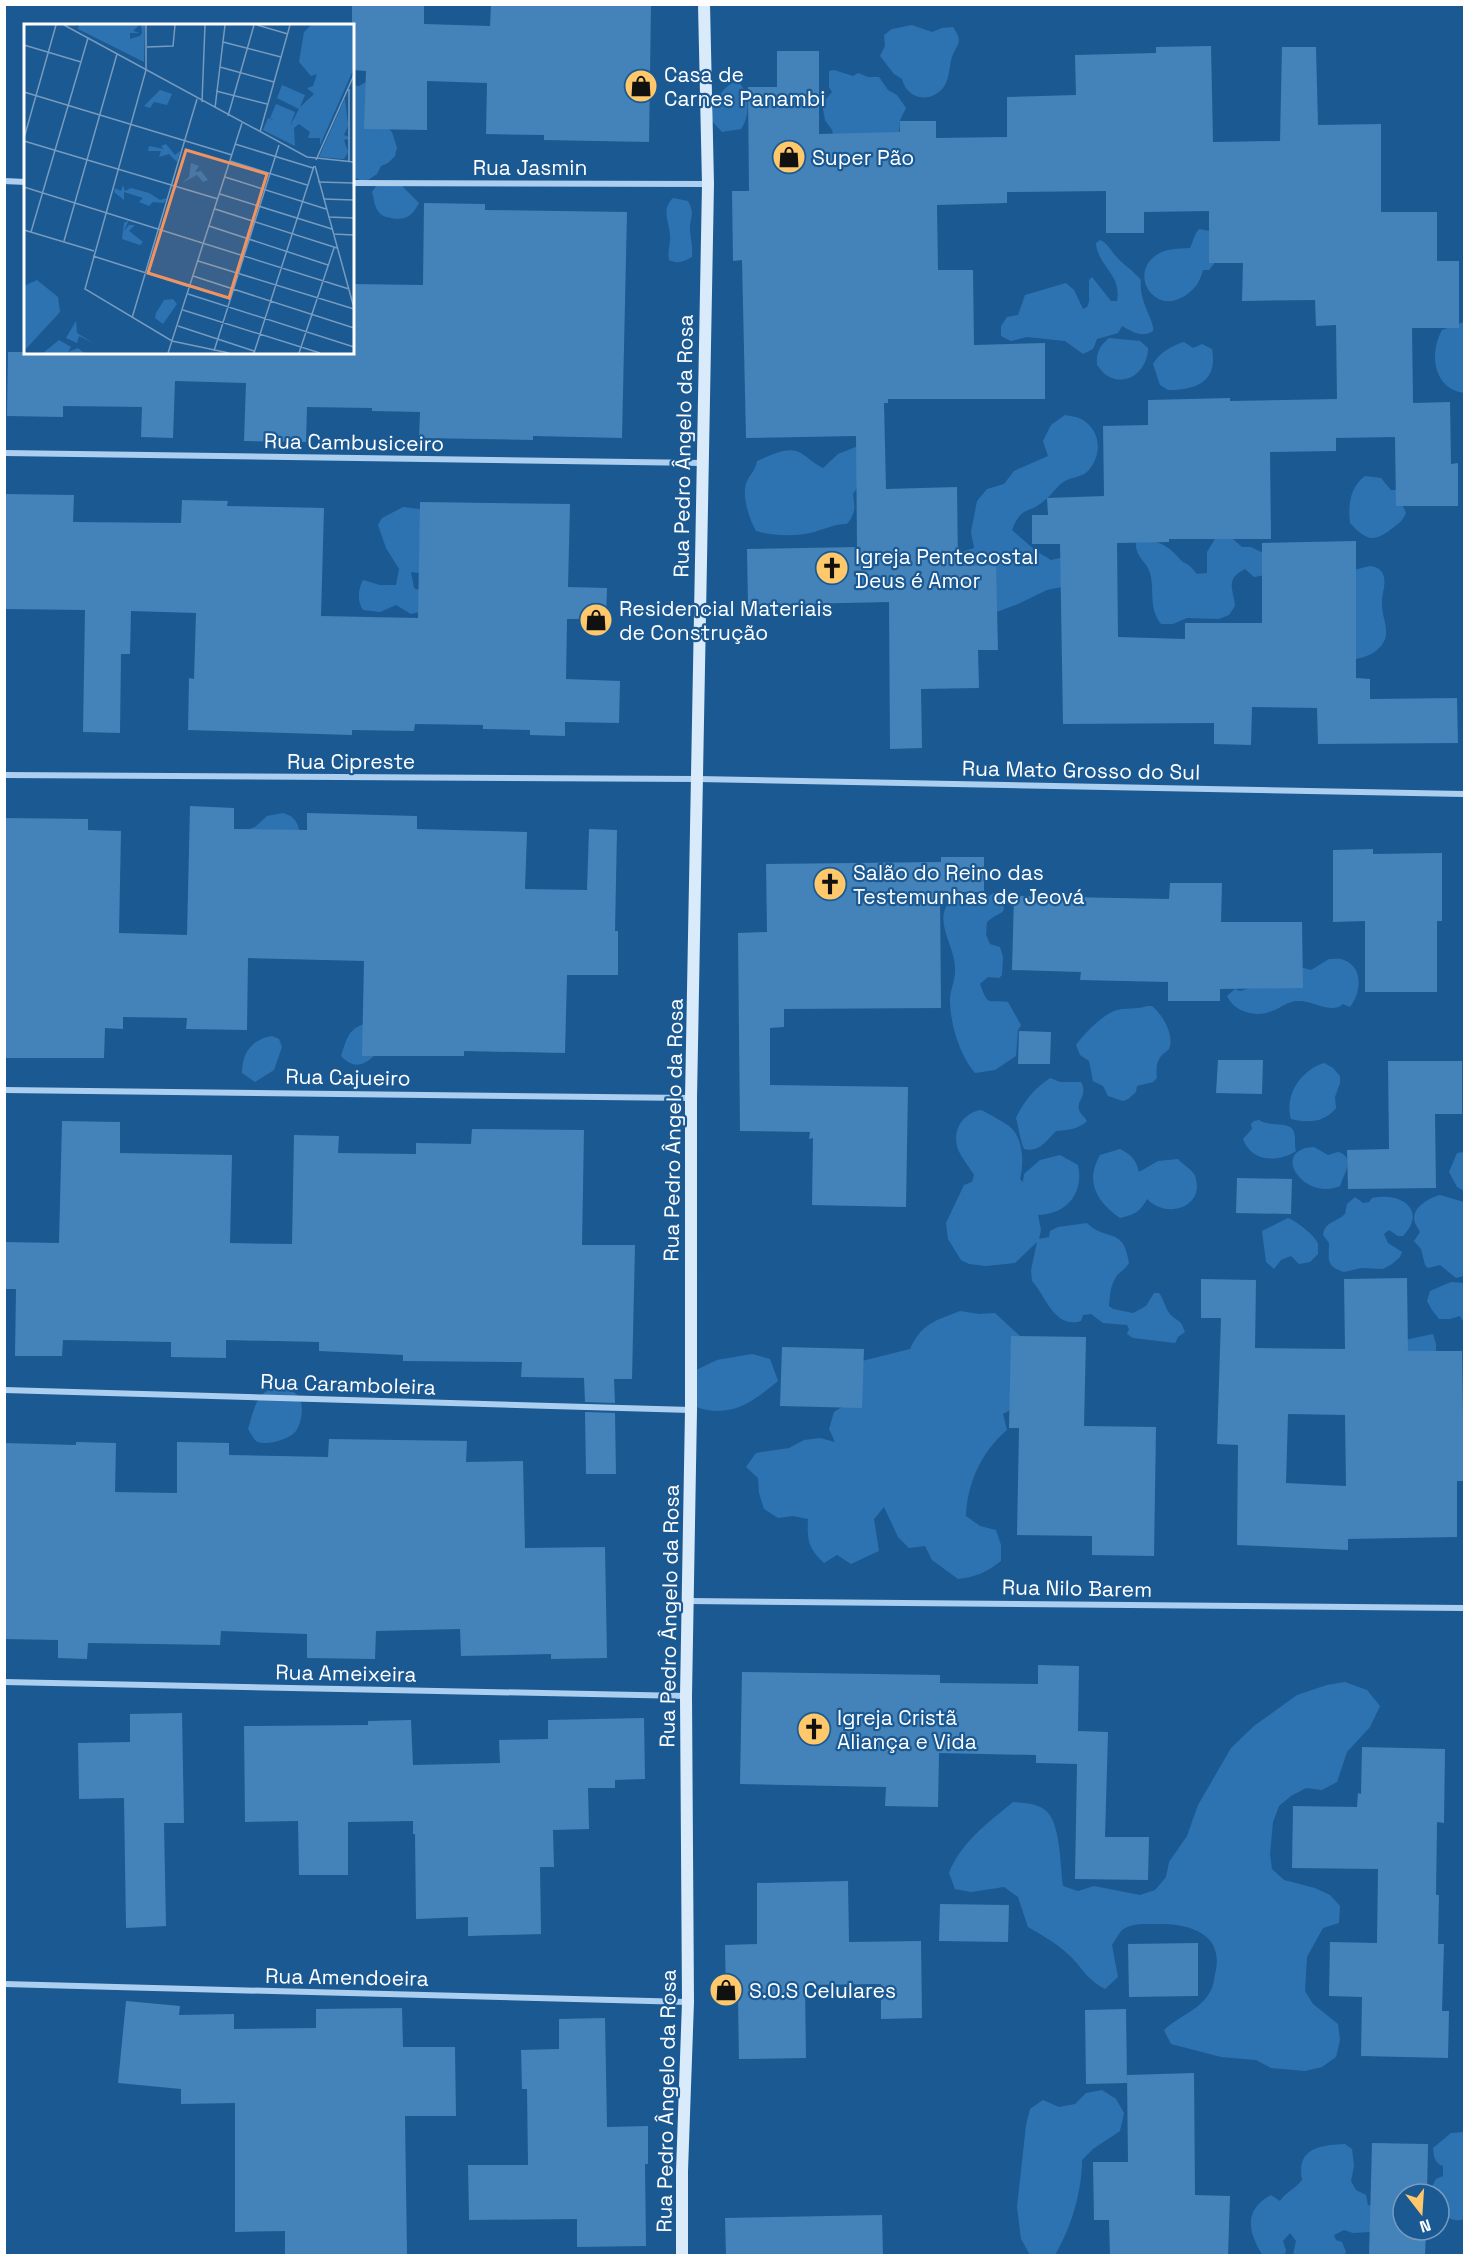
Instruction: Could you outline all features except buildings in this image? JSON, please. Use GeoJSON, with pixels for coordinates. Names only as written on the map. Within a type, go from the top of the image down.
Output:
{"type":"FeatureCollection","features":[{"type":"Feature","properties":{"kind":"main road","name":"Rua Pedro Ângelo da Rosa"},"geometry":{"type":"LineString","coordinates":[[682,2256],[682,2171],[688,2002],[686,1696],[691,1410],[691,1098],[708,184],[704,4]]}},
{"type":"Feature","properties":{"kind":"street"},"geometry":{"type":"LineString","coordinates":[[4,182],[24,182]]}},
{"type":"Feature","properties":{"kind":"street","name":"Rua Jasmin"},"geometry":{"type":"LineString","coordinates":[[354,183],[708,184]]}},
{"type":"Feature","properties":{"kind":"street","name":"Rua Cambusiceiro"},"geometry":{"type":"LineString","coordinates":[[4,453],[702,463]]}},
{"type":"Feature","properties":{"kind":"street","name":"Rua Cipreste"},"geometry":{"type":"LineString","coordinates":[[4,775],[698,779]]}},
{"type":"Feature","properties":{"kind":"street","name":"Rua Mato Grosso do Sul"},"geometry":{"type":"LineString","coordinates":[[698,779],[1464,794]]}},
{"type":"Feature","properties":{"kind":"street","name":"Rua Cajueiro"},"geometry":{"type":"LineString","coordinates":[[4,1090],[691,1098]]}},
{"type":"Feature","properties":{"kind":"street","name":"Rua Caramboleira"},"geometry":{"type":"LineString","coordinates":[[4,1390],[691,1410]]}},
{"type":"Feature","properties":{"kind":"street","name":"Rua Nilo Barem"},"geometry":{"type":"LineString","coordinates":[[688,1601],[1464,1608]]}},
{"type":"Feature","properties":{"kind":"street","name":"Rua Ameixeira"},"geometry":{"type":"LineString","coordinates":[[4,1682],[686,1696]]}},
{"type":"Feature","properties":{"kind":"street","name":"Rua Amendoeira"},"geometry":{"type":"LineString","coordinates":[[4,1984],[688,2002]]}},
{"type":"Feature","properties":{"kind":"shaded area"},"geometry":{"type":"Polygon","coordinates":[[[912,25],[932,32],[953,27],[959,40],[945,85],[940,91],[928,97],[915,96],[910,92],[902,79],[894,74],[880,56],[885,46],[884,35],[892,29],[912,25]]]}},
{"type":"Feature","properties":{"kind":"shaded area"},"geometry":{"type":"Polygon","coordinates":[[[834,70],[853,76],[858,73],[868,77],[879,77],[888,90],[897,95],[906,108],[900,120],[899,135],[834,139],[832,130],[825,120],[822,104],[832,92],[829,87],[829,71],[834,70]]]}},
{"type":"Feature","properties":{"kind":"shaded area"},"geometry":{"type":"Polygon","coordinates":[[[736,81],[741,85],[747,97],[746,118],[741,129],[722,132],[711,120],[713,108],[722,92],[736,81]]]}},
{"type":"Feature","properties":{"kind":"shaded area"},"geometry":{"type":"Polygon","coordinates":[[[366,82],[380,121],[392,132],[397,148],[395,156],[381,166],[377,174],[365,182],[354,177],[354,85],[359,86],[366,82]]]}},
{"type":"Feature","properties":{"kind":"shaded area"},"geometry":{"type":"Polygon","coordinates":[[[377,185],[401,185],[419,203],[414,211],[405,218],[396,219],[384,216],[377,209],[372,192],[377,185]]]}},
{"type":"Feature","properties":{"kind":"shaded area"},"geometry":{"type":"Polygon","coordinates":[[[673,198],[688,201],[692,210],[690,227],[692,257],[680,262],[669,260],[670,238],[667,207],[673,198]]]}},
{"type":"Feature","properties":{"kind":"shaded area"},"geometry":{"type":"Polygon","coordinates":[[[1199,229],[1210,231],[1216,261],[1209,270],[1203,270],[1196,285],[1182,298],[1170,301],[1159,299],[1151,293],[1146,284],[1145,273],[1148,263],[1165,251],[1190,248],[1199,229]]]}},
{"type":"Feature","properties":{"kind":"shaded area"},"geometry":{"type":"Polygon","coordinates":[[[1100,240],[1141,280],[1142,295],[1153,331],[1141,334],[1122,326],[1118,333],[1097,339],[1093,349],[1083,354],[1065,341],[1027,337],[1011,341],[1001,336],[1001,326],[1007,317],[1018,315],[1025,295],[1066,283],[1074,290],[1083,309],[1089,302],[1089,280],[1092,277],[1111,301],[1117,301],[1116,284],[1098,251],[1096,243],[1100,240]]]}},
{"type":"Feature","properties":{"kind":"shaded area"},"geometry":{"type":"Polygon","coordinates":[[[1464,322],[1464,393],[1454,390],[1440,377],[1435,359],[1442,330],[1464,322]]]}},
{"type":"Feature","properties":{"kind":"shaded area"},"geometry":{"type":"Polygon","coordinates":[[[1109,338],[1140,341],[1148,348],[1145,362],[1138,373],[1119,380],[1105,374],[1097,365],[1099,350],[1109,338]]]}},
{"type":"Feature","properties":{"kind":"shaded area"},"geometry":{"type":"Polygon","coordinates":[[[1184,342],[1193,348],[1202,344],[1212,349],[1212,369],[1203,382],[1196,386],[1168,390],[1160,385],[1153,364],[1167,350],[1184,342]]]}},
{"type":"Feature","properties":{"kind":"shaded area"},"geometry":{"type":"Polygon","coordinates":[[[1065,415],[1083,420],[1094,431],[1098,445],[1092,466],[1082,475],[1059,485],[1039,505],[1019,516],[1012,530],[1036,551],[1051,560],[1069,556],[1077,584],[1047,590],[1018,604],[967,623],[942,558],[974,548],[971,532],[977,501],[987,489],[1004,484],[1014,471],[1048,456],[1043,441],[1051,425],[1065,415]]]}},
{"type":"Feature","properties":{"kind":"shaded area"},"geometry":{"type":"Polygon","coordinates":[[[858,446],[859,485],[853,494],[854,510],[847,524],[799,535],[777,535],[756,531],[748,513],[745,491],[757,461],[778,452],[794,450],[823,468],[838,454],[858,446]]]}},
{"type":"Feature","properties":{"kind":"shaded area"},"geometry":{"type":"Polygon","coordinates":[[[1365,476],[1381,478],[1391,490],[1396,490],[1406,513],[1395,526],[1373,538],[1364,535],[1350,523],[1351,497],[1356,485],[1365,476]]]}},
{"type":"Feature","properties":{"kind":"shaded area"},"geometry":{"type":"Polygon","coordinates":[[[403,507],[419,509],[426,514],[420,573],[411,572],[414,588],[421,591],[419,612],[411,614],[396,605],[380,612],[363,610],[359,595],[363,580],[380,585],[396,585],[399,569],[386,548],[378,525],[382,518],[403,507]]]}},
{"type":"Feature","properties":{"kind":"shaded area"},"geometry":{"type":"Polygon","coordinates":[[[1218,534],[1228,535],[1242,547],[1251,547],[1265,554],[1265,575],[1254,577],[1245,569],[1235,576],[1232,584],[1235,606],[1229,615],[1219,619],[1187,618],[1173,624],[1161,624],[1154,611],[1150,573],[1137,552],[1136,543],[1150,541],[1160,543],[1197,574],[1207,573],[1207,552],[1218,534]]]}},
{"type":"Feature","properties":{"kind":"shaded area"},"geometry":{"type":"Polygon","coordinates":[[[1370,566],[1380,570],[1384,576],[1382,610],[1386,636],[1381,646],[1373,653],[1342,662],[1354,570],[1370,566]]]}},
{"type":"Feature","properties":{"kind":"shaded area"},"geometry":{"type":"Polygon","coordinates":[[[283,813],[296,822],[300,837],[239,833],[255,827],[267,816],[283,813]]]}},
{"type":"Feature","properties":{"kind":"shaded area"},"geometry":{"type":"Polygon","coordinates":[[[993,893],[999,894],[1004,910],[987,922],[986,935],[990,944],[1000,947],[1003,957],[1002,975],[999,978],[988,977],[980,984],[985,997],[990,1001],[1008,1002],[1021,1025],[1018,1030],[1016,1056],[995,1070],[975,1073],[960,1049],[952,1019],[950,1000],[955,968],[944,924],[944,915],[952,899],[962,899],[971,904],[982,902],[993,893]]]}},
{"type":"Feature","properties":{"kind":"shaded area"},"geometry":{"type":"Polygon","coordinates":[[[1329,959],[1344,960],[1355,969],[1358,975],[1357,995],[1350,1007],[1343,1004],[1327,1008],[1298,1001],[1266,1013],[1253,1014],[1240,1010],[1230,1002],[1227,996],[1235,989],[1240,991],[1247,989],[1300,967],[1311,970],[1329,959]]]}},
{"type":"Feature","properties":{"kind":"shaded area"},"geometry":{"type":"Polygon","coordinates":[[[1152,1006],[1160,1014],[1170,1038],[1169,1049],[1158,1063],[1157,1078],[1153,1082],[1137,1086],[1136,1092],[1123,1101],[1108,1096],[1103,1086],[1093,1081],[1089,1061],[1080,1055],[1076,1045],[1103,1017],[1118,1010],[1152,1006]]]}},
{"type":"Feature","properties":{"kind":"shaded area"},"geometry":{"type":"Polygon","coordinates":[[[365,1024],[382,1048],[363,1064],[353,1064],[341,1056],[351,1032],[365,1024]]]}},
{"type":"Feature","properties":{"kind":"shaded area"},"geometry":{"type":"Polygon","coordinates":[[[272,1036],[279,1039],[282,1047],[274,1070],[255,1082],[242,1073],[246,1053],[259,1040],[272,1036]]]}},
{"type":"Feature","properties":{"kind":"shaded area"},"geometry":{"type":"Polygon","coordinates":[[[1324,1063],[1340,1076],[1335,1097],[1336,1108],[1326,1117],[1315,1121],[1291,1119],[1290,1101],[1296,1085],[1308,1071],[1324,1063]]]}},
{"type":"Feature","properties":{"kind":"shaded area"},"geometry":{"type":"Polygon","coordinates":[[[1050,1078],[1060,1082],[1081,1082],[1083,1095],[1079,1108],[1087,1121],[1069,1130],[1056,1131],[1046,1142],[1034,1149],[1024,1149],[1016,1118],[1030,1096],[1050,1078]]]}},
{"type":"Feature","properties":{"kind":"shaded area"},"geometry":{"type":"Polygon","coordinates":[[[981,1110],[1009,1126],[1018,1137],[1022,1151],[1020,1179],[1023,1182],[1024,1174],[1040,1160],[1060,1155],[1078,1165],[1078,1184],[1071,1200],[1057,1211],[1038,1215],[1041,1230],[1039,1239],[1049,1237],[1050,1231],[1058,1227],[1087,1223],[1094,1229],[1119,1239],[1127,1251],[1129,1263],[1114,1280],[1109,1306],[1133,1313],[1146,1306],[1154,1293],[1159,1293],[1168,1312],[1181,1324],[1185,1332],[1178,1337],[1175,1343],[1133,1338],[1127,1334],[1129,1329],[1127,1325],[1103,1323],[1091,1314],[1083,1315],[1081,1321],[1072,1322],[1057,1316],[1032,1281],[1031,1270],[1037,1242],[1015,1263],[986,1266],[969,1264],[961,1260],[948,1239],[946,1223],[964,1185],[972,1182],[974,1175],[958,1149],[956,1139],[961,1122],[970,1114],[981,1110]]]}},
{"type":"Feature","properties":{"kind":"shaded area"},"geometry":{"type":"Polygon","coordinates":[[[1259,1120],[1292,1128],[1296,1151],[1273,1159],[1252,1152],[1243,1139],[1252,1129],[1251,1124],[1259,1120]]]}},
{"type":"Feature","properties":{"kind":"shaded area"},"geometry":{"type":"Polygon","coordinates":[[[1314,1147],[1328,1155],[1338,1152],[1346,1158],[1348,1162],[1340,1186],[1326,1189],[1314,1187],[1296,1173],[1293,1164],[1294,1156],[1301,1150],[1314,1147]]]}},
{"type":"Feature","properties":{"kind":"shaded area"},"geometry":{"type":"Polygon","coordinates":[[[1120,1149],[1133,1158],[1139,1172],[1158,1161],[1178,1159],[1195,1176],[1197,1187],[1195,1196],[1183,1207],[1174,1209],[1164,1209],[1147,1199],[1136,1212],[1120,1218],[1099,1198],[1093,1182],[1093,1174],[1100,1155],[1120,1149]]]}},
{"type":"Feature","properties":{"kind":"shaded area"},"geometry":{"type":"Polygon","coordinates":[[[1464,1152],[1464,1191],[1457,1187],[1449,1172],[1457,1153],[1464,1152]]]}},
{"type":"Feature","properties":{"kind":"shaded area"},"geometry":{"type":"Polygon","coordinates":[[[1440,1195],[1464,1202],[1464,1276],[1456,1278],[1440,1265],[1428,1268],[1421,1249],[1414,1241],[1420,1232],[1415,1223],[1415,1213],[1426,1201],[1440,1195]]]}},
{"type":"Feature","properties":{"kind":"shaded area"},"geometry":{"type":"Polygon","coordinates":[[[1355,1197],[1363,1203],[1369,1202],[1372,1198],[1382,1197],[1401,1200],[1412,1211],[1413,1218],[1403,1236],[1398,1236],[1389,1230],[1384,1234],[1388,1243],[1402,1252],[1400,1257],[1383,1269],[1361,1268],[1344,1272],[1338,1270],[1329,1261],[1329,1243],[1323,1235],[1324,1230],[1345,1214],[1347,1204],[1355,1197]]]}},
{"type":"Feature","properties":{"kind":"shaded area"},"geometry":{"type":"Polygon","coordinates":[[[1288,1218],[1313,1237],[1318,1244],[1318,1254],[1310,1262],[1299,1264],[1291,1256],[1281,1260],[1274,1269],[1266,1262],[1262,1231],[1288,1218]]]}},
{"type":"Feature","properties":{"kind":"shaded area"},"geometry":{"type":"Polygon","coordinates":[[[1451,1282],[1464,1283],[1464,1323],[1460,1316],[1439,1319],[1427,1301],[1430,1291],[1451,1282]]]}},
{"type":"Feature","properties":{"kind":"shaded area"},"geometry":{"type":"Polygon","coordinates":[[[960,1311],[979,1314],[995,1313],[1020,1336],[1017,1406],[1003,1414],[1007,1430],[983,1458],[973,1480],[967,1504],[966,1516],[980,1526],[996,1530],[1001,1545],[1001,1561],[981,1573],[958,1579],[932,1560],[925,1546],[909,1548],[898,1537],[884,1507],[874,1519],[879,1551],[851,1564],[837,1555],[824,1563],[810,1543],[808,1519],[793,1516],[778,1518],[764,1509],[759,1493],[758,1478],[746,1467],[756,1453],[789,1448],[804,1440],[820,1438],[835,1442],[829,1429],[834,1412],[848,1403],[862,1361],[910,1349],[919,1334],[930,1324],[960,1311]]]}},
{"type":"Feature","properties":{"kind":"shaded area"},"geometry":{"type":"Polygon","coordinates":[[[1433,1334],[1436,1344],[1436,1360],[1390,1349],[1400,1341],[1433,1334]]]}},
{"type":"Feature","properties":{"kind":"shaded area"},"geometry":{"type":"Polygon","coordinates":[[[752,1354],[770,1359],[778,1381],[750,1402],[730,1410],[708,1410],[696,1407],[694,1371],[717,1360],[752,1354]]]}},
{"type":"Feature","properties":{"kind":"shaded area"},"geometry":{"type":"Polygon","coordinates":[[[280,1387],[294,1392],[300,1398],[302,1413],[298,1427],[289,1437],[260,1443],[248,1429],[254,1408],[261,1396],[280,1387]]]}},
{"type":"Feature","properties":{"kind":"shaded area"},"geometry":{"type":"Polygon","coordinates":[[[1345,1682],[1367,1690],[1380,1706],[1370,1727],[1347,1752],[1337,1782],[1322,1790],[1306,1788],[1279,1806],[1273,1822],[1270,1854],[1272,1869],[1284,1880],[1315,1888],[1330,1895],[1340,1906],[1339,1923],[1323,1928],[1307,1957],[1305,1991],[1313,2004],[1338,2024],[1340,2040],[1336,2057],[1322,2067],[1305,2071],[1271,2068],[1256,2060],[1221,2057],[1171,2044],[1164,2030],[1201,2004],[1213,1984],[1217,1956],[1207,1938],[1199,1932],[1166,1924],[1137,1924],[1122,1930],[1112,1945],[1118,1977],[1105,1989],[1088,1977],[1063,1950],[1028,1927],[1018,1897],[1004,1887],[971,1892],[955,1889],[949,1873],[954,1862],[968,1842],[1013,1802],[1038,1806],[1050,1816],[1057,1834],[1063,1886],[1078,1891],[1094,1886],[1140,1895],[1155,1890],[1166,1877],[1169,1862],[1187,1836],[1198,1805],[1231,1748],[1254,1726],[1297,1695],[1327,1685],[1345,1682]]]}},
{"type":"Feature","properties":{"kind":"shaded area"},"geometry":{"type":"Polygon","coordinates":[[[1102,2090],[1116,2099],[1124,2113],[1120,2131],[1093,2149],[1082,2160],[1080,2185],[1074,2209],[1055,2255],[1030,2255],[1021,2239],[1017,2207],[1026,2125],[1030,2109],[1043,2100],[1059,2107],[1075,2104],[1086,2093],[1102,2090]]]}},
{"type":"Feature","properties":{"kind":"shaded area"},"geometry":{"type":"Polygon","coordinates":[[[1464,2132],[1464,2219],[1457,2220],[1451,2219],[1451,2182],[1434,2182],[1443,2176],[1443,2166],[1436,2161],[1433,2148],[1451,2133],[1464,2132]]]}},
{"type":"Feature","properties":{"kind":"shaded area"},"geometry":{"type":"Polygon","coordinates":[[[1345,2144],[1352,2149],[1354,2166],[1351,2181],[1356,2190],[1366,2195],[1368,2205],[1378,2208],[1391,2219],[1391,2231],[1353,2233],[1344,2230],[1334,2235],[1336,2240],[1342,2242],[1346,2252],[1344,2256],[1293,2255],[1296,2241],[1290,2233],[1283,2241],[1285,2255],[1263,2256],[1252,2230],[1252,2215],[1256,2207],[1271,2195],[1280,2201],[1302,2180],[1301,2169],[1306,2155],[1319,2147],[1345,2144]]]}},
{"type":"Feature","properties":{"kind":"place","name":"Casa de Carnes Panambi"},"geometry":{"type":"Point","coordinates":[641,86]}},
{"type":"Feature","properties":{"kind":"place","name":"Super Pão"},"geometry":{"type":"Point","coordinates":[789,157]}},
{"type":"Feature","properties":{"kind":"place","name":"Igreja Pentecostal Deus é Amor"},"geometry":{"type":"Point","coordinates":[832,568]}},
{"type":"Feature","properties":{"kind":"place","name":"Residencial Materiais de Construção"},"geometry":{"type":"Point","coordinates":[596,620]}},
{"type":"Feature","properties":{"kind":"place","name":"Salão do Reino das Testemunhas de Jeová"},"geometry":{"type":"Point","coordinates":[830,884]}},
{"type":"Feature","properties":{"kind":"place","name":"Igreja Cristã Aliança e Vida"},"geometry":{"type":"Point","coordinates":[814,1729]}},
{"type":"Feature","properties":{"kind":"place","name":"S.O.S Celulares"},"geometry":{"type":"Point","coordinates":[726,1990]}}]}
